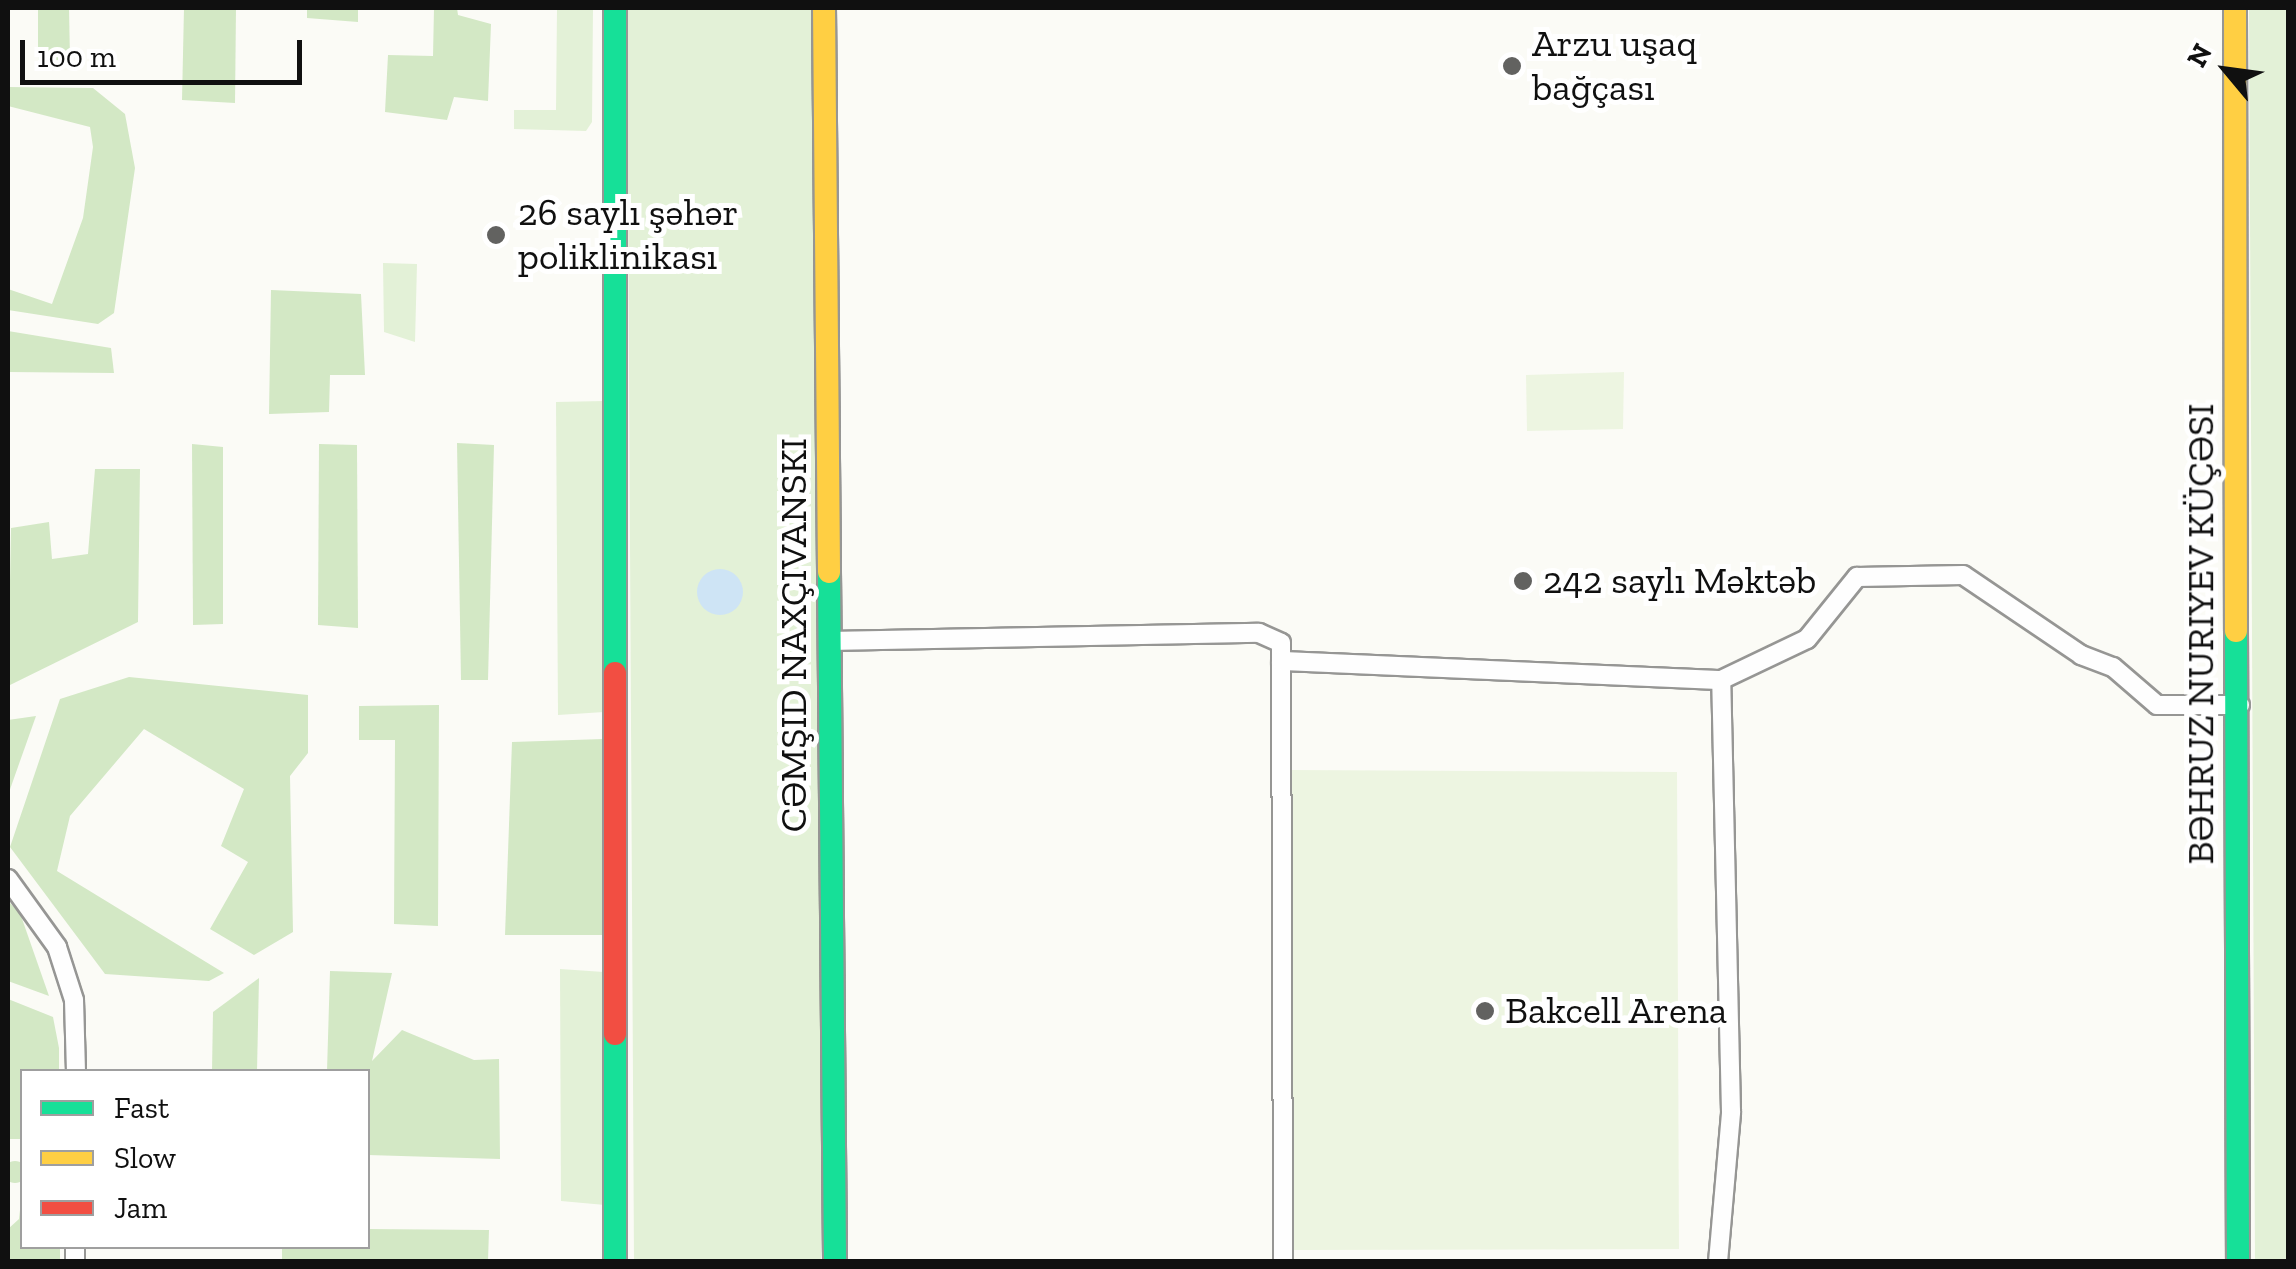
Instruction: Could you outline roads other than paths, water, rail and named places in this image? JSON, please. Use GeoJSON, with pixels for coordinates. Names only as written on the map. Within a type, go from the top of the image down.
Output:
{"type":"FeatureCollection","features":[{"type":"Feature","properties":{"kind":"street"},"geometry":{"type":"LineString","coordinates":[[615,8],[615,1262]]}},
{"type":"Feature","properties":{"kind":"street"},"geometry":{"type":"LineString","coordinates":[[824,8],[835,1262]]}},
{"type":"Feature","properties":{"kind":"street","name":"BƏHRUZ NURIYEV KÜÇƏSI"},"geometry":{"type":"LineString","coordinates":[[2235,8],[2240,705],[2234,934],[2238,1262]]}},
{"type":"Feature","properties":{"kind":"street"},"geometry":{"type":"LineString","coordinates":[[1281,661],[1720,680],[1807,639],[1857,578],[1963,575],[2080,655],[2113,667],[2157,705],[2240,705]]}},
{"type":"Feature","properties":{"kind":"street"},"geometry":{"type":"LineString","coordinates":[[829,641],[1259,633],[1281,643],[1282,1262]]}},
{"type":"Feature","properties":{"kind":"street"},"geometry":{"type":"LineString","coordinates":[[1720,680],[1731,1039],[1720,1261]]}},
{"type":"Feature","properties":{"kind":"street"},"geometry":{"type":"LineString","coordinates":[[8,879],[57,946],[74,1000],[76,1069]]}},
{"type":"Feature","properties":{"kind":"water"},"geometry":{"type":"Polygon","coordinates":[[[720,569],[736,576],[743,592],[736,608],[720,615],[704,608],[697,592],[704,576],[720,569]]]}},
{"type":"Feature","properties":{"kind":"place","name":"Arzu uşaq bağçası"},"geometry":{"type":"Point","coordinates":[1512,66]}},
{"type":"Feature","properties":{"kind":"place","name":"26 saylı şəhər poliklinikası"},"geometry":{"type":"Point","coordinates":[496,235]}},
{"type":"Feature","properties":{"kind":"place","name":"242 saylı Məktəb"},"geometry":{"type":"Point","coordinates":[1523,581]}},
{"type":"Feature","properties":{"kind":"place","name":"Bakcell Arena"},"geometry":{"type":"Point","coordinates":[1485,1011]}}]}
